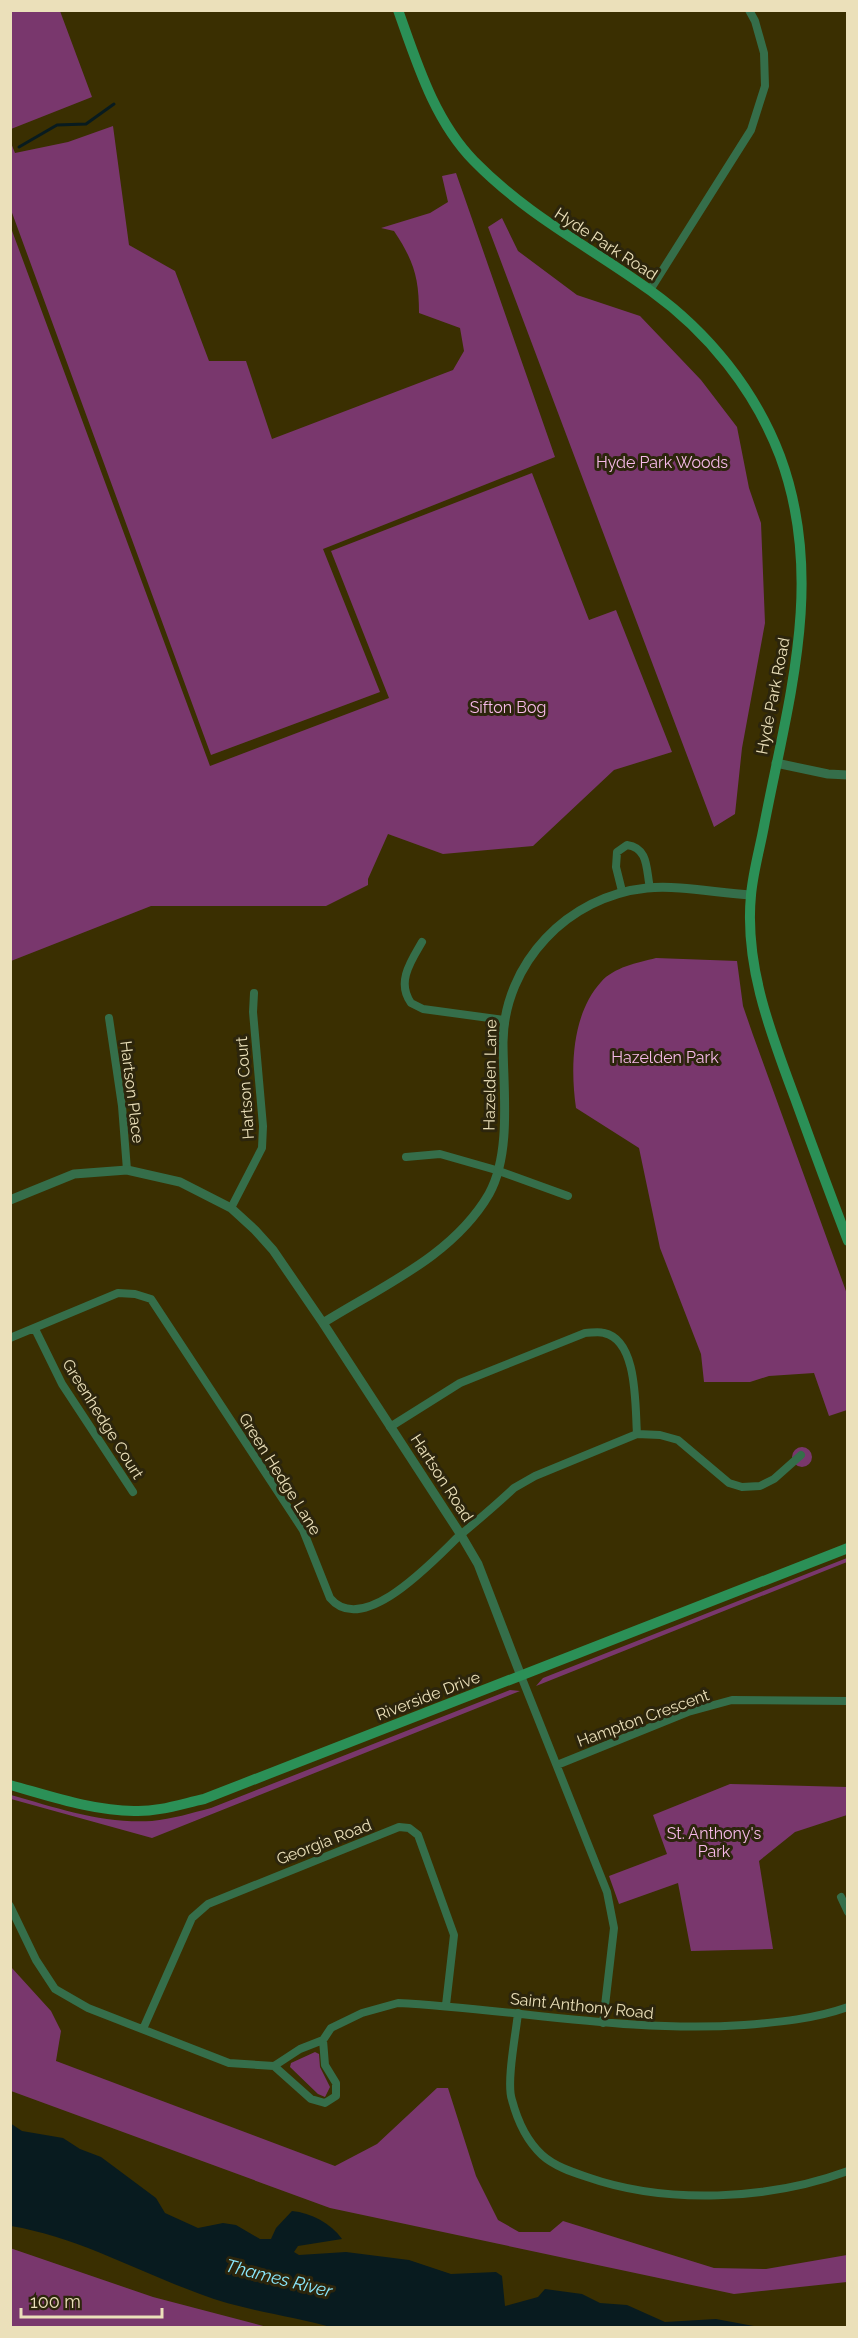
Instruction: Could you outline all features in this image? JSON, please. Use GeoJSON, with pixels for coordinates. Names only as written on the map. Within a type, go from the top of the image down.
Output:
{"type":"FeatureCollection","features":[{"type":"Feature","properties":{"kind":"main road","name":"Hyde Park Road"},"geometry":{"type":"LineString","coordinates":[[398,10],[427,90],[450,130],[472,159],[521,205],[650,290],[699,333],[735,374],[768,428],[788,481],[802,553],[800,646],[751,895],[754,962],[765,1014],[848,1241]]}},
{"type":"Feature","properties":{"kind":"main road","name":"Riverside Drive"},"geometry":{"type":"LineString","coordinates":[[10,1785],[77,1803],[134,1811],[162,1809],[204,1799],[848,1548]]}},
{"type":"Feature","properties":{"kind":"street"},"geometry":{"type":"LineString","coordinates":[[650,290],[751,130],[765,86],[764,53],[749,10]]}},
{"type":"Feature","properties":{"kind":"street"},"geometry":{"type":"LineString","coordinates":[[776,763],[828,774],[848,775]]}},
{"type":"Feature","properties":{"kind":"street"},"geometry":{"type":"LineString","coordinates":[[622,891],[616,867],[617,852],[627,845],[636,846],[645,856],[650,888]]}},
{"type":"Feature","properties":{"kind":"street","name":"Hazelden Lane"},"geometry":{"type":"LineString","coordinates":[[323,1323],[445,1247],[472,1219],[490,1191],[504,1142],[504,1020],[510,994],[532,952],[561,924],[592,904],[622,891],[650,888],[751,895]]}},
{"type":"Feature","properties":{"kind":"street"},"geometry":{"type":"LineString","coordinates":[[423,942],[409,963],[403,985],[411,1003],[423,1009],[504,1020]]}},
{"type":"Feature","properties":{"kind":"street","name":"Hartson Court"},"geometry":{"type":"LineString","coordinates":[[231,1208],[262,1148],[263,1126],[253,1012],[254,993]]}},
{"type":"Feature","properties":{"kind":"street","name":"Hartson Place"},"geometry":{"type":"LineString","coordinates":[[109,1018],[122,1106],[127,1170]]}},
{"type":"Feature","properties":{"kind":"street"},"geometry":{"type":"LineString","coordinates":[[406,1157],[440,1154],[496,1170],[568,1196]]}},
{"type":"Feature","properties":{"kind":"street","name":"Hartson Road"},"geometry":{"type":"LineString","coordinates":[[10,1200],[74,1174],[127,1170],[180,1182],[231,1208],[273,1251],[323,1323],[478,1564],[607,1892],[614,1928],[603,2023]]}},
{"type":"Feature","properties":{"kind":"street","name":"Green Hedge Lane"},"geometry":{"type":"LineString","coordinates":[[10,1338],[118,1293],[135,1294],[151,1299],[303,1530],[330,1598],[336,1606],[354,1610],[399,1592],[514,1488],[535,1476],[637,1434],[660,1435],[678,1440],[729,1483],[742,1487],[759,1486],[774,1479],[801,1455]]}},
{"type":"Feature","properties":{"kind":"street","name":"Greenhedge Court"},"geometry":{"type":"LineString","coordinates":[[35,1329],[62,1384],[133,1492]]}},
{"type":"Feature","properties":{"kind":"street"},"geometry":{"type":"LineString","coordinates":[[390,1427],[460,1383],[585,1333],[603,1333],[615,1338],[628,1353],[637,1434]]}},
{"type":"Feature","properties":{"kind":"street","name":"Hampton Crescent"},"geometry":{"type":"LineString","coordinates":[[557,1765],[688,1712],[732,1700],[848,1701]]}},
{"type":"Feature","properties":{"kind":"street","name":"Georgia Road"},"geometry":{"type":"LineString","coordinates":[[143,2029],[192,1918],[208,1904],[399,1827],[408,1828],[418,1835],[454,1935],[446,2005]]}},
{"type":"Feature","properties":{"kind":"street"},"geometry":{"type":"LineString","coordinates":[[842,1897],[848,1912]]}},
{"type":"Feature","properties":{"kind":"street"},"geometry":{"type":"LineString","coordinates":[[10,1906],[36,1960],[55,1989],[88,2008],[229,2063],[274,2066],[311,2099],[325,2103],[336,2096],[336,2084],[325,2065],[323,2040]]}},
{"type":"Feature","properties":{"kind":"street","name":"Saint Anthony Road"},"geometry":{"type":"LineString","coordinates":[[274,2066],[300,2049],[323,2040],[331,2028],[362,2013],[398,2003],[446,2005],[661,2028],[719,2027],[821,2016],[848,2007]]}},
{"type":"Feature","properties":{"kind":"street"},"geometry":{"type":"LineString","coordinates":[[518,2013],[510,2097],[524,2131],[543,2156],[567,2170],[609,2185],[672,2196],[775,2191],[813,2184],[848,2171]]}},
{"type":"Feature","properties":{"kind":"green space"},"geometry":{"type":"Polygon","coordinates":[[[11,10],[60,11],[92,97],[11,129],[11,10]]]}},
{"type":"Feature","properties":{"kind":"green space"},"geometry":{"type":"Polygon","coordinates":[[[113,126],[129,245],[175,271],[209,361],[246,361],[272,439],[453,370],[464,351],[460,328],[419,313],[418,290],[411,261],[394,231],[381,228],[430,213],[448,202],[442,176],[456,173],[555,457],[323,549],[380,692],[211,755],[11,210],[11,143],[15,153],[68,142],[113,126]]]}},
{"type":"Feature","properties":{"kind":"green space","name":"Hyde Park Woods"},"geometry":{"type":"Polygon","coordinates":[[[502,218],[518,251],[577,295],[640,316],[701,380],[737,427],[749,488],[761,523],[765,623],[742,748],[735,814],[714,827],[488,227],[502,218]]]}},
{"type":"Feature","properties":{"kind":"green space","name":"Sifton Bog"},"geometry":{"type":"Polygon","coordinates":[[[11,228],[210,766],[389,698],[331,551],[532,473],[589,620],[616,610],[672,752],[614,770],[533,846],[443,854],[388,834],[368,879],[368,885],[326,906],[151,906],[11,961],[11,228]]]}},
{"type":"Feature","properties":{"kind":"green space","name":"Hazelden Park"},"geometry":{"type":"Polygon","coordinates":[[[656,958],[737,961],[743,1006],[847,1294],[847,1410],[829,1416],[814,1373],[769,1376],[750,1382],[704,1382],[701,1354],[660,1248],[639,1148],[576,1108],[573,1076],[575,1042],[584,1009],[591,995],[612,973],[626,966],[656,958]]]}},
{"type":"Feature","properties":{"kind":"green space"},"geometry":{"type":"Polygon","coordinates":[[[802,1447],[809,1450],[812,1457],[809,1464],[802,1467],[795,1464],[792,1457],[795,1450],[802,1447]]]}},
{"type":"Feature","properties":{"kind":"green space"},"geometry":{"type":"Polygon","coordinates":[[[847,1558],[847,1562],[536,1686],[543,1678],[847,1558]]]}},
{"type":"Feature","properties":{"kind":"green space"},"geometry":{"type":"Polygon","coordinates":[[[510,1690],[520,1691],[152,1838],[11,1799],[11,1795],[63,1810],[116,1820],[152,1821],[174,1817],[211,1808],[510,1690]]]}},
{"type":"Feature","properties":{"kind":"green space","name":"St. Anthony's Park"},"geometry":{"type":"Polygon","coordinates":[[[730,1784],[847,1787],[847,1815],[795,1832],[759,1861],[773,1949],[691,1951],[678,1883],[619,1904],[609,1876],[667,1854],[653,1815],[730,1784]]]}},
{"type":"Feature","properties":{"kind":"green space"},"geometry":{"type":"Polygon","coordinates":[[[11,1967],[51,2011],[61,2031],[56,2061],[335,2166],[377,2144],[437,2088],[448,2088],[476,2176],[498,2220],[519,2232],[550,2232],[563,2221],[714,2268],[766,2269],[847,2255],[847,2282],[734,2294],[330,2208],[11,2091],[11,1967]]]}},
{"type":"Feature","properties":{"kind":"green space"},"geometry":{"type":"Polygon","coordinates":[[[315,2052],[319,2054],[320,2067],[330,2087],[325,2097],[318,2094],[290,2067],[291,2063],[315,2052]]]}},
{"type":"Feature","properties":{"kind":"green space"},"geometry":{"type":"Polygon","coordinates":[[[10,2248],[153,2297],[267,2327],[11,2327],[10,2248]]]}},
{"type":"Feature","properties":{"kind":"water","name":"Thames River"},"geometry":{"type":"Polygon","coordinates":[[[10,2123],[22,2131],[63,2138],[80,2149],[101,2157],[156,2198],[165,2213],[198,2228],[223,2223],[236,2225],[260,2239],[271,2239],[276,2228],[292,2211],[299,2212],[326,2224],[342,2239],[298,2246],[294,2252],[299,2255],[346,2252],[409,2260],[451,2274],[496,2272],[502,2276],[505,2306],[538,2297],[545,2289],[582,2294],[600,2303],[627,2305],[665,2322],[716,2319],[759,2327],[334,2328],[233,2305],[176,2285],[83,2246],[11,2226],[10,2123]]]}},
{"type":"Feature","properties":{"kind":"waterway"},"geometry":{"type":"LineString","coordinates":[[19,147],[57,125],[86,124],[114,104]]}}]}
